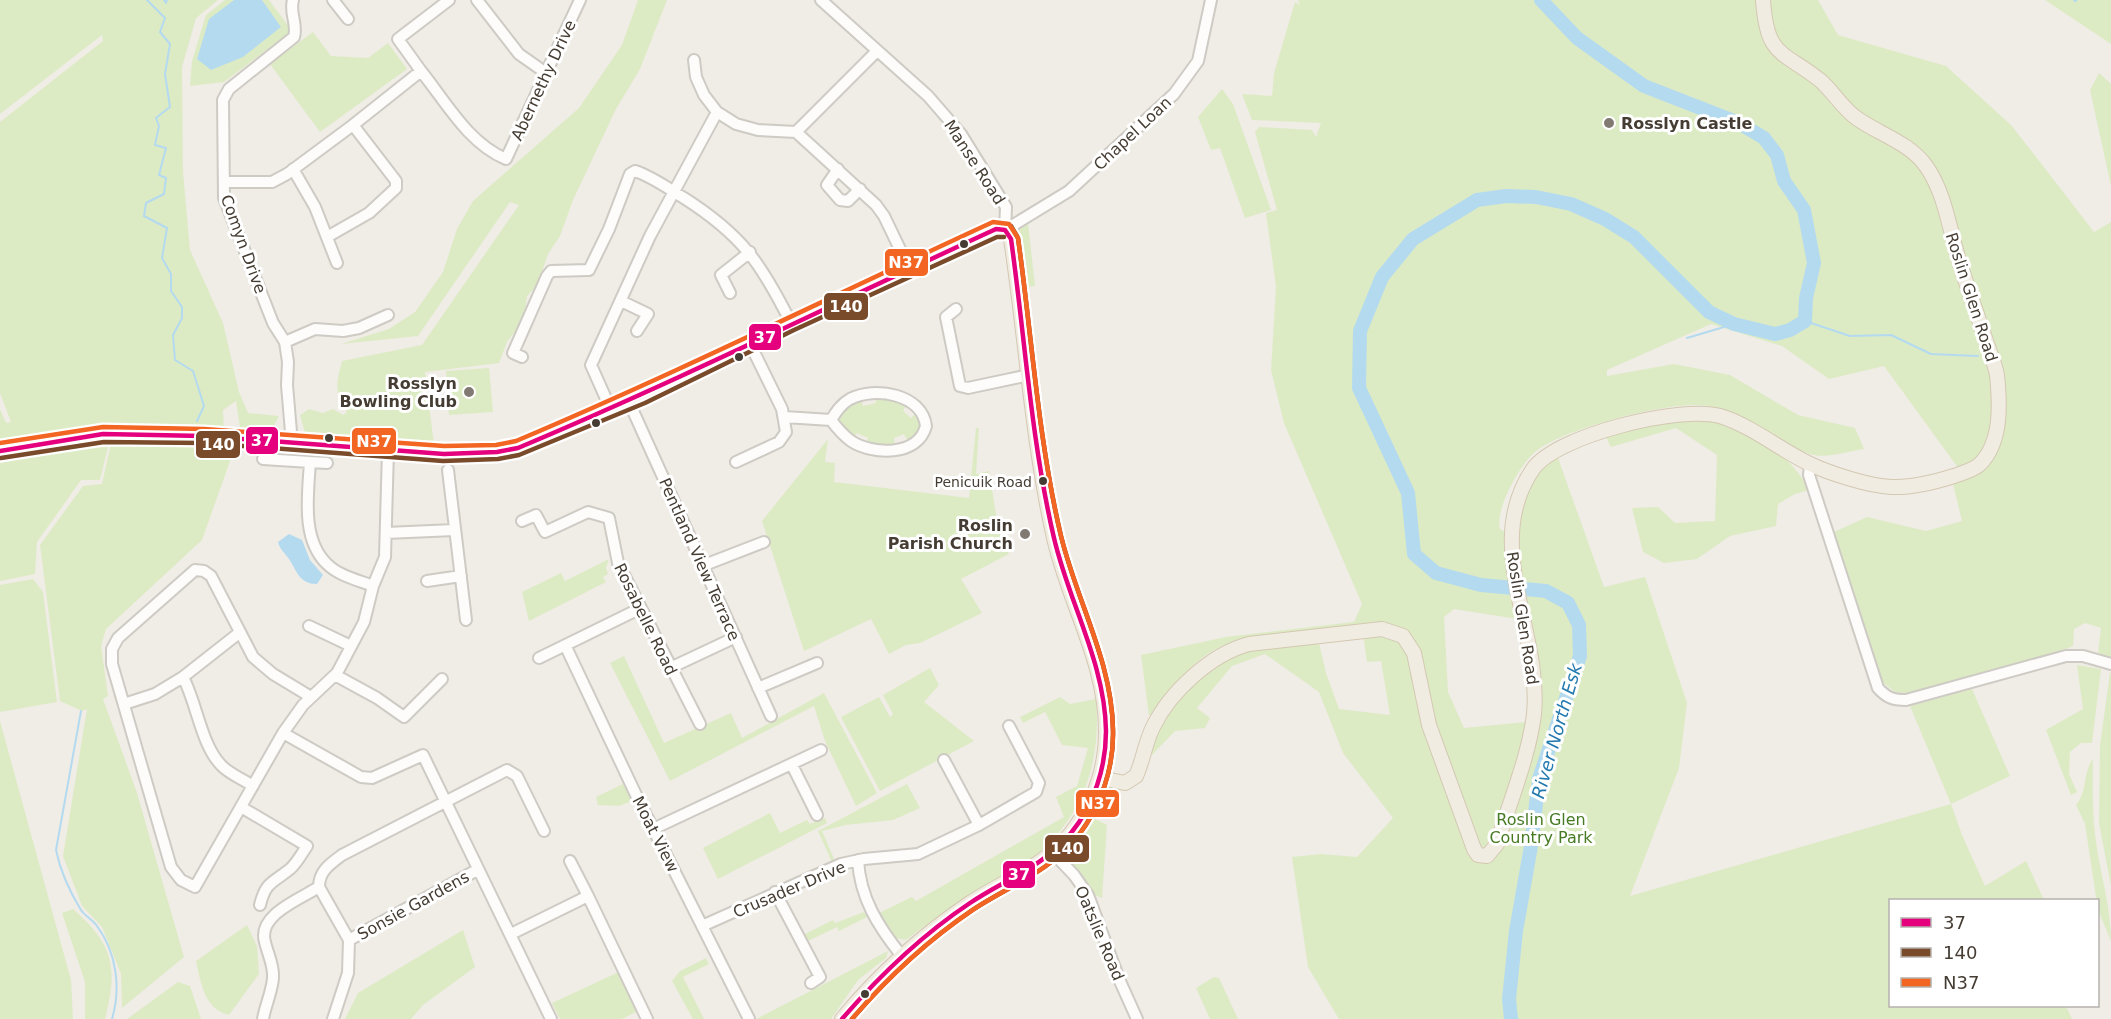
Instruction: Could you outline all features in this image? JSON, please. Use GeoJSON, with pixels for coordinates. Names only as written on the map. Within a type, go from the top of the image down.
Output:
{"type":"FeatureCollection","features":[{"type":"Feature","properties":{"kind":"main road","name":"Roslin Glen Road"},"geometry":{"type":"LineString","coordinates":[[1100,778],[1125,783],[1136,776],[1144,747],[1162,712],[1195,675],[1215,658],[1231,649],[1249,644],[1358,631],[1393,631],[1410,643],[1414,653],[1421,695],[1446,776],[1474,849],[1478,855],[1487,856],[1497,844],[1534,714],[1534,683],[1512,564],[1512,527],[1515,505],[1536,465],[1569,443],[1676,413],[1704,413],[1744,426],[1810,465],[1888,487],[1943,479],[1978,466],[1991,447],[1998,426],[1997,372],[1959,261],[1936,181],[1924,163],[1911,151],[1854,117],[1823,83],[1777,51],[1765,26],[1763,0]]}},
{"type":"Feature","properties":{"kind":"main road"},"geometry":{"type":"LineString","coordinates":[[0,451],[103,434],[202,436],[444,454],[497,452],[518,448],[629,402],[791,323],[996,229],[1005,230],[1011,239],[1054,536],[1068,588],[1089,637],[1103,694],[1106,733],[1100,778],[1082,816],[1053,853],[1018,877],[972,901],[901,955],[842,1019]]}},
{"type":"Feature","properties":{"kind":"street","name":"Comyn Drive"},"geometry":{"type":"LineString","coordinates":[[292,444],[285,342],[273,323],[224,198],[224,182],[225,94],[294,37],[296,26],[291,11],[293,0]]}},
{"type":"Feature","properties":{"kind":"street"},"geometry":{"type":"LineString","coordinates":[[333,0],[348,19]]}},
{"type":"Feature","properties":{"kind":"street"},"geometry":{"type":"LineString","coordinates":[[224,182],[272,182],[293,169],[421,71],[398,39],[449,0]]}},
{"type":"Feature","properties":{"kind":"street"},"geometry":{"type":"LineString","coordinates":[[477,0],[519,54],[546,73]]}},
{"type":"Feature","properties":{"kind":"street","name":"Abernethy Drive"},"geometry":{"type":"LineString","coordinates":[[421,71],[476,141],[489,152],[506,159],[580,0]]}},
{"type":"Feature","properties":{"kind":"street","name":"Manse Road"},"geometry":{"type":"LineString","coordinates":[[821,0],[928,96],[961,134],[1006,207],[1005,230]]}},
{"type":"Feature","properties":{"kind":"street","name":"Chapel Loan"},"geometry":{"type":"LineString","coordinates":[[1005,230],[1069,191],[1174,94],[1198,61],[1210,0]]}},
{"type":"Feature","properties":{"kind":"street"},"geometry":{"type":"LineString","coordinates":[[796,132],[877,51]]}},
{"type":"Feature","properties":{"kind":"street"},"geometry":{"type":"LineString","coordinates":[[694,60],[696,77],[704,95],[717,112],[736,124],[758,130],[796,132],[860,189],[884,216],[910,270]]}},
{"type":"Feature","properties":{"kind":"street"},"geometry":{"type":"LineString","coordinates":[[611,410],[591,365],[650,236],[717,112]]}},
{"type":"Feature","properties":{"kind":"street"},"geometry":{"type":"LineString","coordinates":[[327,237],[369,213],[396,188],[396,180],[352,125]]}},
{"type":"Feature","properties":{"kind":"street"},"geometry":{"type":"LineString","coordinates":[[293,169],[315,207],[337,263]]}},
{"type":"Feature","properties":{"kind":"street"},"geometry":{"type":"LineString","coordinates":[[838,169],[827,185],[840,200],[848,201],[860,189]]}},
{"type":"Feature","properties":{"kind":"street"},"geometry":{"type":"LineString","coordinates":[[522,357],[513,353],[547,276],[551,271],[589,270],[609,229],[630,174],[635,171],[643,173],[711,215],[750,252],[770,281],[791,323]]}},
{"type":"Feature","properties":{"kind":"street"},"geometry":{"type":"LineString","coordinates":[[730,293],[721,275],[750,252]]}},
{"type":"Feature","properties":{"kind":"street"},"geometry":{"type":"LineString","coordinates":[[621,301],[648,314],[647,321],[637,332]]}},
{"type":"Feature","properties":{"kind":"street"},"geometry":{"type":"LineString","coordinates":[[956,309],[941,314],[960,386],[968,388],[1029,375]]}},
{"type":"Feature","properties":{"kind":"street"},"geometry":{"type":"LineString","coordinates":[[285,342],[315,329],[343,331],[359,328],[388,315]]}},
{"type":"Feature","properties":{"kind":"street"},"geometry":{"type":"LineString","coordinates":[[736,462],[779,442],[786,432],[785,417],[750,344]]}},
{"type":"Feature","properties":{"kind":"street"},"geometry":{"type":"LineString","coordinates":[[785,417],[831,420],[852,442],[876,450],[908,447],[921,437],[926,426],[921,413],[908,401],[876,393],[852,399],[837,410],[831,420]]}},
{"type":"Feature","properties":{"kind":"street","name":"Pentland View Terrace"},"geometry":{"type":"LineString","coordinates":[[629,402],[771,716]]}},
{"type":"Feature","properties":{"kind":"street"},"geometry":{"type":"LineString","coordinates":[[311,697],[273,674],[253,657],[211,576],[204,571],[195,570],[118,638],[112,649],[112,664],[171,867],[181,880],[195,887],[284,733],[311,697],[334,675],[364,622],[373,586],[385,557],[388,450]]}},
{"type":"Feature","properties":{"kind":"street"},"geometry":{"type":"LineString","coordinates":[[263,459],[327,463]]}},
{"type":"Feature","properties":{"kind":"street"},"geometry":{"type":"LineString","coordinates":[[310,462],[307,516],[316,547],[326,563],[337,572],[373,586]]}},
{"type":"Feature","properties":{"kind":"street"},"geometry":{"type":"LineString","coordinates":[[1810,465],[1809,475],[1878,688],[1885,696],[1894,700],[1906,700],[2066,656],[2074,655],[2111,664]]}},
{"type":"Feature","properties":{"kind":"street"},"geometry":{"type":"LineString","coordinates":[[448,470],[466,620]]}},
{"type":"Feature","properties":{"kind":"street","name":"Rosabelle Road"},"geometry":{"type":"LineString","coordinates":[[522,521],[536,515],[545,532],[588,512],[609,518],[614,554],[670,668],[690,715],[700,724]]}},
{"type":"Feature","properties":{"kind":"street"},"geometry":{"type":"LineString","coordinates":[[386,533],[454,530]]}},
{"type":"Feature","properties":{"kind":"street"},"geometry":{"type":"LineString","coordinates":[[702,566],[764,542]]}},
{"type":"Feature","properties":{"kind":"street"},"geometry":{"type":"LineString","coordinates":[[427,581],[461,576]]}},
{"type":"Feature","properties":{"kind":"street"},"geometry":{"type":"LineString","coordinates":[[539,658],[641,609]]}},
{"type":"Feature","properties":{"kind":"street"},"geometry":{"type":"LineString","coordinates":[[309,626],[351,646]]}},
{"type":"Feature","properties":{"kind":"street"},"geometry":{"type":"LineString","coordinates":[[124,704],[156,694],[183,677],[239,633]]}},
{"type":"Feature","properties":{"kind":"street"},"geometry":{"type":"LineString","coordinates":[[670,668],[736,637]]}},
{"type":"Feature","properties":{"kind":"street","name":"Moat View"},"geometry":{"type":"LineString","coordinates":[[566,647],[653,829],[748,1019]]}},
{"type":"Feature","properties":{"kind":"street"},"geometry":{"type":"LineString","coordinates":[[759,688],[817,663]]}},
{"type":"Feature","properties":{"kind":"street"},"geometry":{"type":"LineString","coordinates":[[334,675],[377,698],[405,717],[442,679]]}},
{"type":"Feature","properties":{"kind":"street"},"geometry":{"type":"LineString","coordinates":[[183,677],[193,696],[210,752],[222,767],[253,786]]}},
{"type":"Feature","properties":{"kind":"street","name":"Crusader Drive"},"geometry":{"type":"LineString","coordinates":[[702,926],[776,892],[858,860],[918,854],[979,825],[1039,788],[1039,783],[1008,726]]}},
{"type":"Feature","properties":{"kind":"street"},"geometry":{"type":"LineString","coordinates":[[284,733],[361,777],[372,778],[423,755],[551,1019]]}},
{"type":"Feature","properties":{"kind":"street"},"geometry":{"type":"LineString","coordinates":[[653,829],[821,750]]}},
{"type":"Feature","properties":{"kind":"street"},"geometry":{"type":"LineString","coordinates":[[944,760],[979,825]]}},
{"type":"Feature","properties":{"kind":"street"},"geometry":{"type":"LineString","coordinates":[[792,765],[814,812]]}},
{"type":"Feature","properties":{"kind":"street"},"geometry":{"type":"LineString","coordinates":[[263,1019],[273,979],[272,959],[263,931],[266,923],[282,909],[319,887],[319,877],[342,855],[445,799],[502,771],[510,770],[517,776],[544,831]]}},
{"type":"Feature","properties":{"kind":"street"},"geometry":{"type":"LineString","coordinates":[[241,807],[307,846],[291,868],[271,880],[263,891],[260,905]]}},
{"type":"Feature","properties":{"kind":"street","name":"Oatslie Road"},"geometry":{"type":"LineString","coordinates":[[1053,853],[1074,875],[1088,895],[1119,980],[1137,1019]]}},
{"type":"Feature","properties":{"kind":"street"},"geometry":{"type":"LineString","coordinates":[[858,860],[862,889],[871,913],[901,955]]}},
{"type":"Feature","properties":{"kind":"street"},"geometry":{"type":"LineString","coordinates":[[570,861],[646,1017],[634,1019]]}},
{"type":"Feature","properties":{"kind":"street","name":"Sonsie Gardens"},"geometry":{"type":"LineString","coordinates":[[349,940],[477,870]]}},
{"type":"Feature","properties":{"kind":"street","name":"Sonsie Gardens"},"geometry":{"type":"LineString","coordinates":[[319,887],[349,940],[348,973],[333,1019]]}},
{"type":"Feature","properties":{"kind":"street"},"geometry":{"type":"LineString","coordinates":[[776,892],[820,977],[811,983]]}},
{"type":"Feature","properties":{"kind":"street"},"geometry":{"type":"LineString","coordinates":[[511,934],[588,896]]}},
{"type":"Feature","properties":{"kind":"green space"},"geometry":{"type":"Polygon","coordinates":[[[0,0],[218,0],[196,18],[182,67],[183,172],[190,250],[223,323],[239,392],[248,413],[279,416],[270,433],[241,434],[236,401],[223,410],[224,434],[133,426],[76,429],[0,445],[0,409],[6,423],[11,422],[0,393],[0,122],[103,41],[102,35],[0,114],[0,0]]]}},
{"type":"Feature","properties":{"kind":"green space"},"geometry":{"type":"Polygon","coordinates":[[[225,0],[269,0],[292,31],[224,82],[190,86],[192,61],[206,15],[225,0]]]}},
{"type":"Feature","properties":{"kind":"green space"},"geometry":{"type":"Polygon","coordinates":[[[638,0],[667,0],[640,69],[616,109],[573,200],[560,236],[548,254],[537,286],[527,296],[524,320],[507,342],[499,363],[425,372],[434,445],[312,439],[305,433],[300,415],[309,409],[323,413],[333,409],[343,415],[347,412],[337,388],[342,361],[422,345],[519,205],[510,202],[418,336],[341,344],[389,329],[415,312],[443,272],[457,229],[473,201],[579,108],[622,45],[638,0]]]}},
{"type":"Feature","properties":{"kind":"green space","name":"Roslin Glen Country Park"},"geometry":{"type":"Polygon","coordinates":[[[1298,0],[1818,0],[1838,35],[1946,66],[2012,126],[2094,232],[2111,222],[2111,657],[2098,653],[2101,628],[2085,623],[2074,629],[2073,646],[2052,655],[1907,693],[1895,692],[1882,682],[1834,532],[1867,517],[1926,531],[1962,521],[1953,484],[1967,480],[1884,366],[1829,379],[1782,346],[1711,324],[1607,370],[1607,376],[1674,364],[1730,375],[1798,415],[1855,428],[1864,449],[1832,455],[1814,455],[1785,443],[1744,419],[1714,407],[1698,405],[1662,408],[1588,427],[1547,444],[1534,453],[1515,477],[1499,521],[1500,529],[1507,533],[1532,478],[1557,455],[1604,587],[1645,577],[1687,703],[1679,768],[1630,896],[1951,804],[1985,886],[2026,861],[2044,899],[1889,899],[1889,1007],[2066,1007],[2072,1019],[1339,1019],[1308,967],[1292,857],[1321,854],[1357,857],[1393,818],[1343,753],[1319,692],[1265,654],[1232,666],[1197,708],[1210,718],[1205,728],[1175,731],[1152,755],[1155,740],[1171,709],[1195,680],[1222,658],[1236,651],[1253,647],[1318,639],[1326,673],[1339,709],[1390,715],[1381,661],[1367,662],[1363,634],[1406,634],[1395,626],[1363,625],[1281,634],[1222,646],[1191,668],[1149,716],[1141,655],[1226,637],[1354,622],[1362,604],[1284,423],[1271,370],[1276,287],[1266,213],[1277,210],[1255,132],[1259,127],[1312,130],[1316,137],[1321,123],[1252,120],[1242,94],[1272,96],[1274,73],[1295,2],[1300,5],[1298,0]],[[1519,563],[1507,565],[1517,619],[1454,609],[1444,617],[1448,692],[1464,728],[1536,721],[1540,682],[1532,622],[1519,563]]]}},
{"type":"Feature","properties":{"kind":"green space"},"geometry":{"type":"Polygon","coordinates":[[[2045,0],[2111,0],[2111,44],[2045,0]]]}},
{"type":"Feature","properties":{"kind":"green space"},"geometry":{"type":"Polygon","coordinates":[[[313,32],[331,56],[368,58],[388,43],[407,69],[320,132],[270,64],[313,32]]]}},
{"type":"Feature","properties":{"kind":"green space"},"geometry":{"type":"Polygon","coordinates":[[[2099,73],[2111,84],[2111,186],[2090,90],[2099,73]]]}},
{"type":"Feature","properties":{"kind":"green space"},"geometry":{"type":"Polygon","coordinates":[[[1222,89],[1233,104],[1271,210],[1245,218],[1220,148],[1211,150],[1198,117],[1222,89]]]}},
{"type":"Feature","properties":{"kind":"green space"},"geometry":{"type":"Polygon","coordinates":[[[1028,223],[1035,286],[1023,288],[1016,236],[1018,229],[1028,223]]]}},
{"type":"Feature","properties":{"kind":"green space","name":"Rosslyn Bowling Club"},"geometry":{"type":"Polygon","coordinates":[[[489,368],[493,412],[449,415],[446,371],[489,368]]]}},
{"type":"Feature","properties":{"kind":"green space"},"geometry":{"type":"Polygon","coordinates":[[[875,397],[886,397],[906,405],[903,411],[911,418],[916,413],[921,424],[914,438],[908,442],[904,434],[894,438],[895,445],[866,445],[868,438],[857,433],[854,438],[837,421],[841,410],[861,399],[863,406],[876,403],[875,397]]]}},
{"type":"Feature","properties":{"kind":"green space"},"geometry":{"type":"Polygon","coordinates":[[[1703,417],[1750,436],[1778,452],[1800,475],[1809,490],[1795,494],[1778,504],[1776,526],[1730,536],[1697,559],[1664,563],[1643,552],[1632,508],[1658,507],[1675,523],[1715,521],[1717,455],[1676,428],[1611,447],[1606,437],[1675,418],[1703,417]]]}},
{"type":"Feature","properties":{"kind":"green space"},"geometry":{"type":"Polygon","coordinates":[[[976,428],[979,428],[976,474],[989,471],[999,533],[1009,554],[961,579],[982,613],[920,643],[906,645],[889,654],[871,619],[804,651],[762,521],[828,439],[825,462],[835,463],[834,482],[969,498],[976,428]]]}},
{"type":"Feature","properties":{"kind":"green space"},"geometry":{"type":"Polygon","coordinates":[[[111,443],[235,447],[202,540],[106,629],[101,646],[108,696],[103,699],[137,793],[184,957],[122,1008],[121,974],[102,927],[82,906],[63,856],[87,709],[82,711],[60,701],[40,545],[83,486],[102,484],[111,443]]]}},
{"type":"Feature","properties":{"kind":"green space"},"geometry":{"type":"Polygon","coordinates":[[[108,447],[100,480],[81,480],[37,542],[35,574],[0,581],[0,463],[70,449],[108,447]]]}},
{"type":"Feature","properties":{"kind":"green space"},"geometry":{"type":"Polygon","coordinates":[[[609,559],[606,568],[608,574],[603,577],[606,582],[529,621],[522,592],[561,573],[565,581],[609,559]]]}},
{"type":"Feature","properties":{"kind":"green space"},"geometry":{"type":"Polygon","coordinates":[[[33,579],[43,592],[57,702],[0,712],[0,585],[33,579]]]}},
{"type":"Feature","properties":{"kind":"green space"},"geometry":{"type":"Polygon","coordinates":[[[624,656],[664,743],[731,713],[742,738],[824,693],[877,793],[856,806],[825,741],[814,706],[670,781],[610,663],[624,656]]]}},
{"type":"Feature","properties":{"kind":"green space"},"geometry":{"type":"Polygon","coordinates":[[[2077,665],[2101,669],[2092,743],[2081,743],[2070,752],[2069,774],[2077,792],[2071,795],[2046,730],[2083,709],[2077,665]]]}},
{"type":"Feature","properties":{"kind":"green space"},"geometry":{"type":"Polygon","coordinates":[[[930,668],[939,685],[924,702],[974,741],[880,791],[841,717],[879,697],[890,717],[893,714],[883,695],[930,668]]]}},
{"type":"Feature","properties":{"kind":"green space"},"geometry":{"type":"Polygon","coordinates":[[[2110,672],[2111,886],[2099,823],[2100,746],[2110,672]]]}},
{"type":"Feature","properties":{"kind":"green space"},"geometry":{"type":"Polygon","coordinates":[[[1972,689],[2010,776],[1951,804],[1910,706],[1972,689]]]}},
{"type":"Feature","properties":{"kind":"green space"},"geometry":{"type":"Polygon","coordinates":[[[1060,697],[1070,704],[1096,699],[1097,724],[1091,770],[1084,791],[1061,830],[1025,864],[935,919],[906,940],[892,937],[877,914],[912,897],[916,901],[1064,817],[1056,797],[1077,786],[1088,748],[1062,745],[1045,712],[1023,723],[1020,717],[1060,697]]]}},
{"type":"Feature","properties":{"kind":"green space"},"geometry":{"type":"Polygon","coordinates":[[[0,721],[71,980],[73,1019],[0,1019],[0,721]]]}},
{"type":"Feature","properties":{"kind":"green space"},"geometry":{"type":"Polygon","coordinates":[[[2093,759],[2094,825],[2109,914],[2111,941],[2099,912],[2099,899],[2096,899],[2085,824],[2076,805],[2080,800],[2093,759]]]}},
{"type":"Feature","properties":{"kind":"green space"},"geometry":{"type":"Polygon","coordinates":[[[623,784],[632,801],[619,806],[598,805],[596,797],[623,784]]]}},
{"type":"Feature","properties":{"kind":"green space"},"geometry":{"type":"Polygon","coordinates":[[[907,784],[920,808],[893,820],[846,825],[822,831],[835,861],[832,862],[818,831],[907,784]]]}},
{"type":"Feature","properties":{"kind":"green space"},"geometry":{"type":"Polygon","coordinates":[[[770,813],[780,833],[807,820],[810,824],[825,818],[827,823],[718,879],[703,848],[770,813]]]}},
{"type":"Feature","properties":{"kind":"green space"},"geometry":{"type":"Polygon","coordinates":[[[1095,819],[1107,825],[1102,898],[1092,894],[1066,856],[1095,819]]]}},
{"type":"Feature","properties":{"kind":"green space"},"geometry":{"type":"Polygon","coordinates":[[[73,909],[97,934],[109,958],[111,985],[105,1019],[85,1019],[85,982],[62,913],[73,909]]]}},
{"type":"Feature","properties":{"kind":"green space"},"geometry":{"type":"Polygon","coordinates":[[[864,912],[867,917],[839,931],[837,927],[808,941],[805,934],[833,920],[835,923],[864,912]]]}},
{"type":"Feature","properties":{"kind":"green space"},"geometry":{"type":"Polygon","coordinates":[[[247,925],[257,946],[259,974],[229,1015],[221,1012],[209,1001],[202,986],[196,961],[247,925]]]}},
{"type":"Feature","properties":{"kind":"green space"},"geometry":{"type":"Polygon","coordinates":[[[463,930],[475,967],[423,1005],[411,1019],[345,1019],[358,993],[463,930]]]}},
{"type":"Feature","properties":{"kind":"green space"},"geometry":{"type":"Polygon","coordinates":[[[888,951],[886,958],[858,980],[831,1019],[756,1019],[888,951]]]}},
{"type":"Feature","properties":{"kind":"green space"},"geometry":{"type":"Polygon","coordinates":[[[706,958],[709,964],[683,977],[704,1019],[693,1019],[672,981],[680,971],[706,958]]]}},
{"type":"Feature","properties":{"kind":"green space"},"geometry":{"type":"Polygon","coordinates":[[[621,971],[640,1010],[622,1019],[560,1019],[552,1003],[621,971]]]}},
{"type":"Feature","properties":{"kind":"green space"},"geometry":{"type":"Polygon","coordinates":[[[1214,977],[1219,978],[1238,1019],[1210,1019],[1196,988],[1214,977]]]}},
{"type":"Feature","properties":{"kind":"green space"},"geometry":{"type":"Polygon","coordinates":[[[178,982],[190,986],[201,1019],[127,1019],[178,982]]]}},
{"type":"Feature","properties":{"kind":"water"},"geometry":{"type":"Polygon","coordinates":[[[234,0],[262,0],[281,27],[243,57],[211,70],[197,59],[209,19],[234,0]]]}},
{"type":"Feature","properties":{"kind":"water"},"geometry":{"type":"Polygon","coordinates":[[[289,534],[302,540],[310,560],[323,575],[317,584],[306,582],[299,576],[280,547],[278,542],[289,534]]]}},
{"type":"Feature","properties":{"kind":"waterway"},"geometry":{"type":"LineString","coordinates":[[147,0],[165,18],[160,32],[170,44],[165,74],[170,107],[156,118],[159,126],[155,145],[166,148],[159,175],[166,178],[164,194],[146,203],[144,216],[167,228],[162,258],[171,274],[171,291],[182,307],[182,318],[173,335],[175,360],[193,371],[204,406],[197,421]]}},
{"type":"Feature","properties":{"kind":"waterway"},"geometry":{"type":"LineString","coordinates":[[164,0],[166,3],[167,0]]}},
{"type":"Feature","properties":{"kind":"waterway","name":"River North Esk"},"geometry":{"type":"LineString","coordinates":[[1511,1019],[1509,999],[1516,931],[1531,846],[1539,779],[1580,656],[1579,625],[1568,603],[1546,591],[1481,585],[1436,573],[1414,554],[1408,493],[1359,388],[1360,331],[1382,277],[1413,239],[1477,200],[1506,196],[1536,197],[1571,204],[1605,219],[1634,237],[1709,312],[1734,324],[1775,334],[1790,330],[1805,321],[1806,298],[1814,263],[1804,210],[1784,181],[1777,155],[1764,138],[1739,123],[1644,86],[1577,38],[1541,0]]}},
{"type":"Feature","properties":{"kind":"waterway"},"geometry":{"type":"LineString","coordinates":[[1805,321],[1850,336],[1891,335],[1931,354],[1978,356]]}},
{"type":"Feature","properties":{"kind":"waterway"},"geometry":{"type":"LineString","coordinates":[[1687,338],[1734,324]]}},
{"type":"Feature","properties":{"kind":"waterway"},"geometry":{"type":"LineString","coordinates":[[81,711],[56,850],[69,888],[83,912],[104,937],[113,959],[116,996],[112,1019]]}},
{"type":"Feature","properties":{"kind":"transit line","name":"N37"},"geometry":{"type":"LineString","coordinates":[[0,443],[103,427],[204,429],[444,446],[496,445],[516,441],[696,361],[993,222],[1009,224],[1018,238],[1041,425],[1053,499],[1068,560],[1107,680],[1113,730],[1111,758],[1104,786],[1093,812],[1078,836],[1067,848],[1029,877],[974,909],[941,933],[894,974],[852,1019]]}},
{"type":"Feature","properties":{"kind":"transit line","name":"140"},"geometry":{"type":"LineString","coordinates":[[852,1019],[894,974],[941,933],[974,909],[1029,877],[1067,848],[1078,836],[1093,812],[1104,786],[1111,758],[1113,730],[1107,680],[1068,560],[1053,499],[1041,425],[1018,238],[1011,226]]}},
{"type":"Feature","properties":{"kind":"transit line","name":"37"},"geometry":{"type":"LineString","coordinates":[[0,451],[103,434],[203,436],[444,454],[497,452],[518,448],[699,368],[996,229],[1005,230]]}},
{"type":"Feature","properties":{"kind":"transit line","name":"37"},"geometry":{"type":"LineString","coordinates":[[842,1019],[887,971],[935,928],[970,903],[1037,864],[1061,845],[1079,822],[1092,798],[1104,758],[1106,731],[1100,681],[1060,562],[1046,501],[1034,426],[1011,239],[1005,230]]}},
{"type":"Feature","properties":{"kind":"transit line","name":"140"},"geometry":{"type":"LineString","coordinates":[[1,458],[104,442],[203,443],[443,461],[498,459],[519,455],[645,403],[794,330],[997,237],[1004,237]]}},
{"type":"Feature","properties":{"kind":"place","name":"Rosslyn Castle"},"geometry":{"type":"Point","coordinates":[1609,123]}},
{"type":"Feature","properties":{"kind":"place","name":"Rosslyn Bowling Club"},"geometry":{"type":"Point","coordinates":[469,392]}},
{"type":"Feature","properties":{"kind":"place","name":"Penicuik Road"},"geometry":{"type":"Point","coordinates":[1043,481]}},
{"type":"Feature","properties":{"kind":"place","name":"Roslin Parish Church"},"geometry":{"type":"Point","coordinates":[1025,534]}}]}
